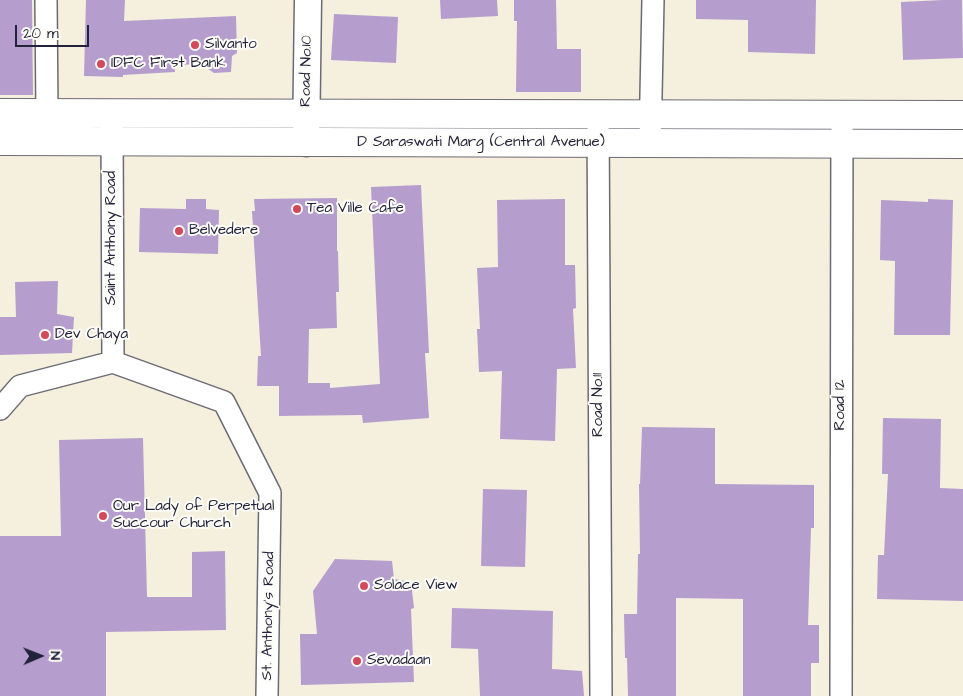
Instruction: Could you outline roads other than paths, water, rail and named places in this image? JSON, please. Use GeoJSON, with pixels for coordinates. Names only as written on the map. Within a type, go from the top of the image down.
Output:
{"type":"FeatureCollection","features":[{"type":"Feature","properties":{"kind":"main road","name":"D Saraswati Marg (Central Avenue)"},"geometry":{"type":"LineString","coordinates":[[0,113],[963,115]]}},
{"type":"Feature","properties":{"kind":"main road","name":"D Saraswati Marg (Central Avenue)"},"geometry":{"type":"LineString","coordinates":[[0,141],[963,144]]}},
{"type":"Feature","properties":{"kind":"street"},"geometry":{"type":"LineString","coordinates":[[46,0],[47,113]]}},
{"type":"Feature","properties":{"kind":"street","name":"Road No.10"},"geometry":{"type":"LineString","coordinates":[[306,143],[308,0]]}},
{"type":"Feature","properties":{"kind":"street"},"geometry":{"type":"LineString","coordinates":[[650,143],[654,0]]}},
{"type":"Feature","properties":{"kind":"street","name":"Saint Anthony Road"},"geometry":{"type":"LineString","coordinates":[[112,113],[113,362]]}},
{"type":"Feature","properties":{"kind":"street","name":"Road No.11"},"geometry":{"type":"LineString","coordinates":[[598,114],[601,696]]}},
{"type":"Feature","properties":{"kind":"street","name":"Road 12"},"geometry":{"type":"LineString","coordinates":[[841,696],[842,115]]}},
{"type":"Feature","properties":{"kind":"street"},"geometry":{"type":"LineString","coordinates":[[0,409],[20,386],[113,362]]}},
{"type":"Feature","properties":{"kind":"street","name":"St. Anthony's Road"},"geometry":{"type":"LineString","coordinates":[[113,362],[224,402],[270,493],[268,696]]}},
{"type":"Feature","properties":{"kind":"place","name":"Silvanto"},"geometry":{"type":"Point","coordinates":[195,45]}},
{"type":"Feature","properties":{"kind":"place","name":"IDFC First Bank"},"geometry":{"type":"Point","coordinates":[101,64]}},
{"type":"Feature","properties":{"kind":"place","name":"Tea Ville Cafe"},"geometry":{"type":"Point","coordinates":[297,209]}},
{"type":"Feature","properties":{"kind":"place","name":"Belvedere"},"geometry":{"type":"Point","coordinates":[179,231]}},
{"type":"Feature","properties":{"kind":"place","name":"Dev Chaya"},"geometry":{"type":"Point","coordinates":[45,335]}},
{"type":"Feature","properties":{"kind":"place","name":"Our Lady of Perpetual Succour Church"},"geometry":{"type":"Point","coordinates":[103,516]}},
{"type":"Feature","properties":{"kind":"place","name":"Solace View"},"geometry":{"type":"Point","coordinates":[364,586]}},
{"type":"Feature","properties":{"kind":"place","name":"Sevadaan"},"geometry":{"type":"Point","coordinates":[357,661]}}]}
